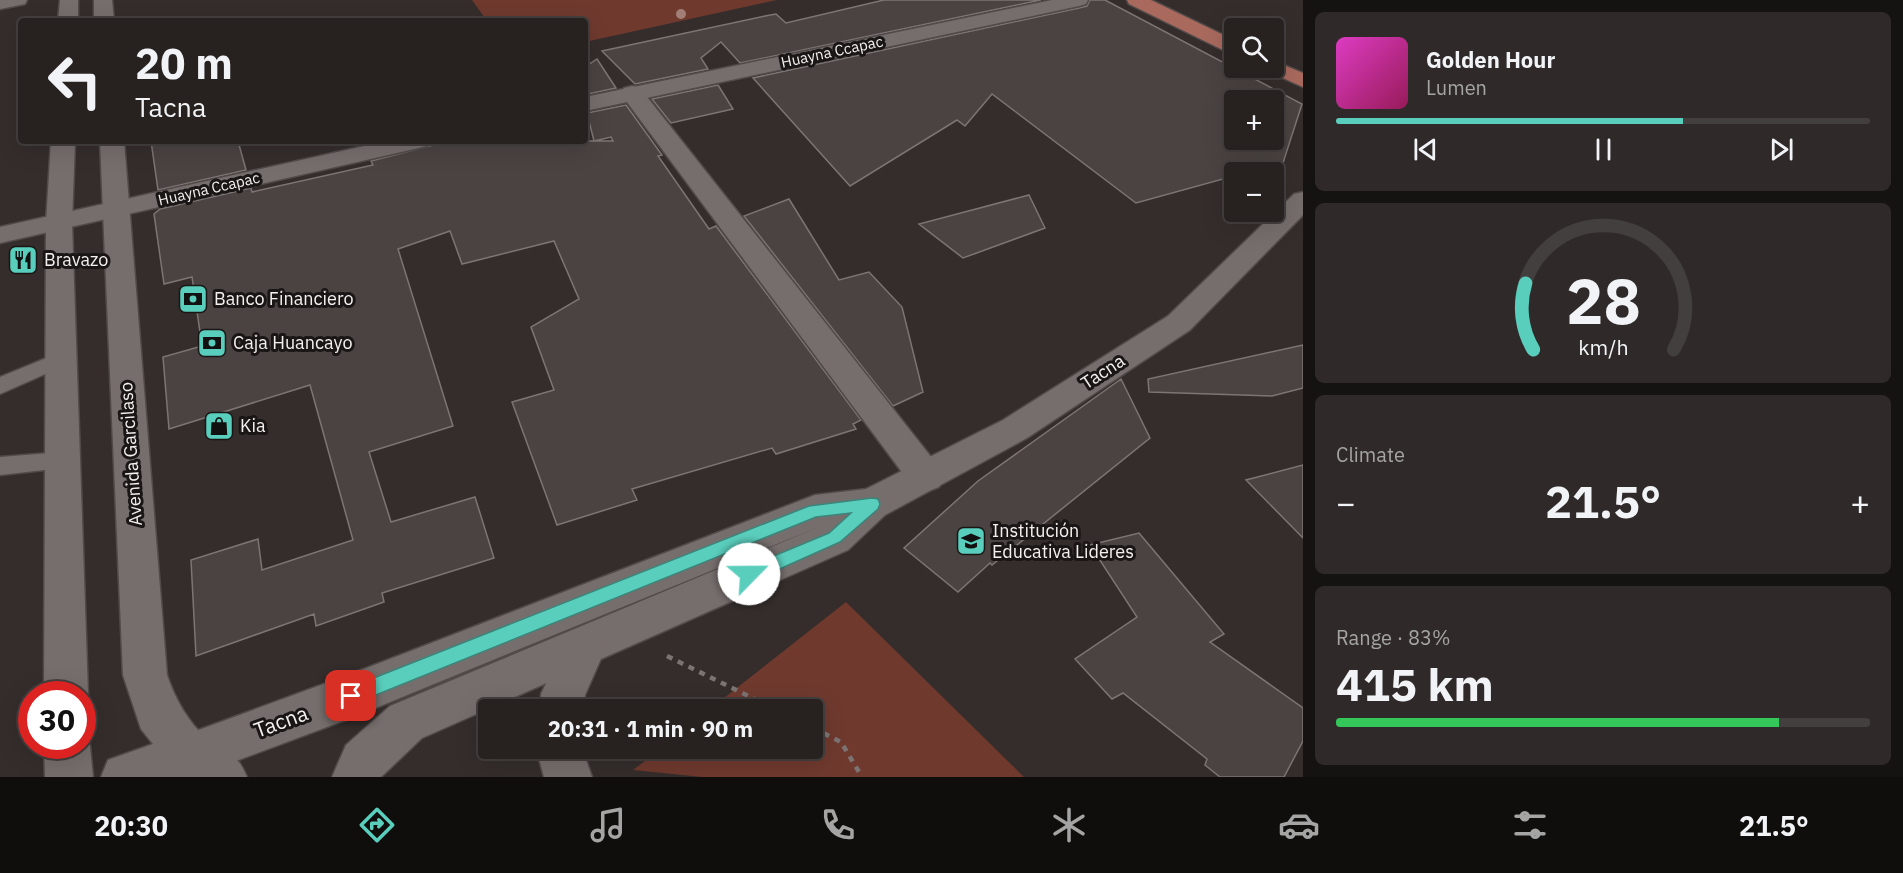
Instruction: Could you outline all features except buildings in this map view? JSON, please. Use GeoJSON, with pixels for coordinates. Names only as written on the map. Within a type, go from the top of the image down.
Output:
{"type":"FeatureCollection","features":[{"type":"Feature","properties":{"kind":"main road"},"geometry":{"type":"LineString","coordinates":[[1136,0],[1224,43]]}},
{"type":"Feature","properties":{"kind":"main road"},"geometry":{"type":"LineString","coordinates":[[1170,0],[1224,26]]}},
{"type":"Feature","properties":{"kind":"main road"},"geometry":{"type":"LineString","coordinates":[[1284,54],[1303,63]]}},
{"type":"Feature","properties":{"kind":"main road"},"geometry":{"type":"LineString","coordinates":[[1284,72],[1303,81]]}},
{"type":"Feature","properties":{"kind":"street"},"geometry":{"type":"LineString","coordinates":[[0,3],[18,0]]}},
{"type":"Feature","properties":{"kind":"street"},"geometry":{"type":"LineString","coordinates":[[68,18],[69,0]]}},
{"type":"Feature","properties":{"kind":"street"},"geometry":{"type":"LineString","coordinates":[[103,0],[105,18]]}},
{"type":"Feature","properties":{"kind":"street","name":"Huayna Ccapac"},"geometry":{"type":"LineString","coordinates":[[588,103],[1079,0]]}},
{"type":"Feature","properties":{"kind":"street"},"geometry":{"type":"LineString","coordinates":[[632,93],[926,477]]}},
{"type":"Feature","properties":{"kind":"street"},"geometry":{"type":"LineString","coordinates":[[63,144],[59,223],[66,681]]}},
{"type":"Feature","properties":{"kind":"street","name":"Avenida Garcilaso"},"geometry":{"type":"LineString","coordinates":[[112,144],[145,675],[158,713],[207,766]]}},
{"type":"Feature","properties":{"kind":"street","name":"Huayna Ccapac"},"geometry":{"type":"LineString","coordinates":[[0,235],[406,144]]}},
{"type":"Feature","properties":{"kind":"street","name":"Tacna"},"geometry":{"type":"LineString","coordinates":[[356,777],[363,762],[406,722],[598,641],[834,537],[872,504],[1015,429],[1179,323],[1302,202]]}},
{"type":"Feature","properties":{"kind":"street","name":"Tacna"},"geometry":{"type":"LineString","coordinates":[[125,777],[207,766],[351,696],[815,511],[872,504]]}},
{"type":"Feature","properties":{"kind":"street"},"geometry":{"type":"LineString","coordinates":[[563,699],[563,694],[598,641]]}},
{"type":"Feature","properties":{"kind":"street"},"geometry":{"type":"LineString","coordinates":[[68,759],[69,777]]}},
{"type":"Feature","properties":{"kind":"street"},"geometry":{"type":"LineString","coordinates":[[562,759],[568,777]]}},
{"type":"Feature","properties":{"kind":"lane"},"geometry":{"type":"LineString","coordinates":[[0,386],[61,359]]}},
{"type":"Feature","properties":{"kind":"lane"},"geometry":{"type":"LineString","coordinates":[[0,466],[63,460]]}},
{"type":"Feature","properties":{"kind":"path"},"geometry":{"type":"LineString","coordinates":[[598,641],[683,662],[755,699]]}},
{"type":"Feature","properties":{"kind":"path"},"geometry":{"type":"LineString","coordinates":[[823,733],[841,742],[862,777]]}},
{"type":"Feature","properties":{"kind":"shaded area"},"geometry":{"type":"Polygon","coordinates":[[[472,0],[777,0],[588,41],[588,18],[485,18],[472,0]]]}},
{"type":"Feature","properties":{"kind":"shaded area"},"geometry":{"type":"Polygon","coordinates":[[[846,602],[1024,777],[702,777],[633,770],[648,759],[823,759],[823,699],[723,699],[846,602]]]}},
{"type":"Feature","properties":{"kind":"place","name":"Bravazo"},"geometry":{"type":"Point","coordinates":[23,260]}},
{"type":"Feature","properties":{"kind":"place","name":"Banco Financiero"},"geometry":{"type":"Point","coordinates":[193,299]}},
{"type":"Feature","properties":{"kind":"place","name":"Caja Huancayo"},"geometry":{"type":"Point","coordinates":[212,343]}},
{"type":"Feature","properties":{"kind":"place","name":"Kia"},"geometry":{"type":"Point","coordinates":[219,426]}},
{"type":"Feature","properties":{"kind":"place","name":"Institución Educativa Lideres"},"geometry":{"type":"Point","coordinates":[971,541]}},
{"type":"Feature","properties":{"kind":"route"},"geometry":{"type":"LineString","coordinates":[[351,696],[815,511],[872,504],[834,537],[749,574]]}}]}
